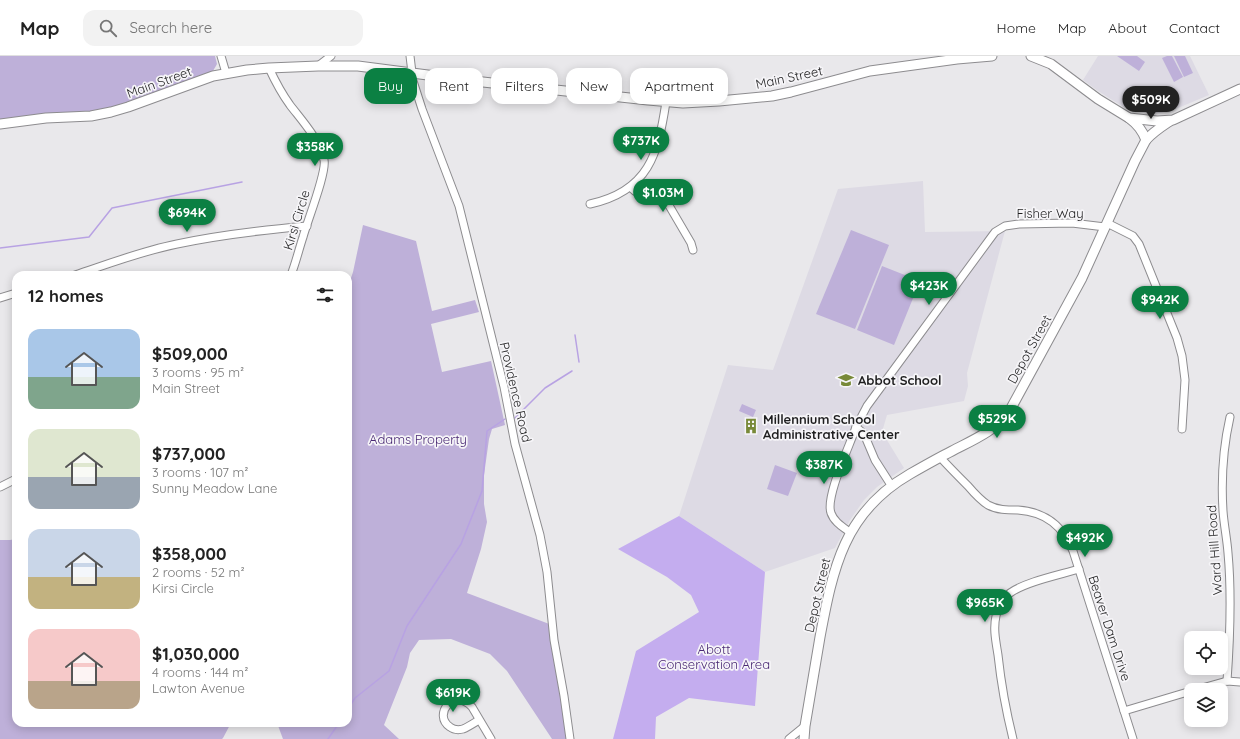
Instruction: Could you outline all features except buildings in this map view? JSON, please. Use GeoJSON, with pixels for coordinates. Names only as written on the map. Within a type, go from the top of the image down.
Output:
{"type":"FeatureCollection","features":[{"type":"Feature","properties":{"kind":"main road","name":"Main Street"},"geometry":{"type":"LineString","coordinates":[[728,100],[772,96],[870,71],[957,59],[992,56]]}},
{"type":"Feature","properties":{"kind":"main road"},"geometry":{"type":"LineString","coordinates":[[1032,56],[1051,64],[1103,102],[1129,118],[1137,124],[1146,140]]}},
{"type":"Feature","properties":{"kind":"main road","name":"Main Street"},"geometry":{"type":"LineString","coordinates":[[0,124],[46,118],[91,116],[111,112],[128,108],[177,88],[226,73],[269,68],[318,66],[358,66],[372,68]]}},
{"type":"Feature","properties":{"kind":"main road","name":"Main Street"},"geometry":{"type":"LineString","coordinates":[[417,75],[630,98]]}},
{"type":"Feature","properties":{"kind":"main road"},"geometry":{"type":"LineString","coordinates":[[1129,118],[1158,121],[1173,120],[1240,89]]}},
{"type":"Feature","properties":{"kind":"main road","name":"Depot Street"},"geometry":{"type":"LineString","coordinates":[[804,739],[804,726],[827,601],[838,560],[851,532],[873,501],[891,485],[940,457],[985,434],[1006,416],[1078,286],[1146,140],[1160,127],[1173,120]]}},
{"type":"Feature","properties":{"kind":"street"},"geometry":{"type":"LineString","coordinates":[[221,56],[226,73]]}},
{"type":"Feature","properties":{"kind":"street"},"geometry":{"type":"LineString","coordinates":[[318,66],[330,56]]}},
{"type":"Feature","properties":{"kind":"street","name":"Providence Road"},"geometry":{"type":"LineString","coordinates":[[410,56],[411,68]]}},
{"type":"Feature","properties":{"kind":"street","name":"Kirsi Circle"},"geometry":{"type":"LineString","coordinates":[[269,68],[290,105],[307,126],[320,149],[324,161],[324,171],[292,271]]}},
{"type":"Feature","properties":{"kind":"street","name":"Providence Road"},"geometry":{"type":"LineString","coordinates":[[417,93],[459,206],[504,387],[515,444],[540,535],[547,572],[554,640],[567,710],[570,739]]}},
{"type":"Feature","properties":{"kind":"street"},"geometry":{"type":"LineString","coordinates":[[590,204],[610,198],[630,187],[638,181],[648,168],[654,156],[662,129],[666,104]]}},
{"type":"Feature","properties":{"kind":"street"},"geometry":{"type":"LineString","coordinates":[[630,187],[635,192],[667,202],[691,243],[693,250]]}},
{"type":"Feature","properties":{"kind":"street","name":"Fisher Way"},"geometry":{"type":"LineString","coordinates":[[851,532],[836,521],[831,514],[830,507],[833,488],[856,427],[867,406],[998,230],[1003,227],[1011,225],[1056,223],[1106,225],[1133,236],[1139,244],[1177,338],[1182,356],[1185,380],[1182,429]]}},
{"type":"Feature","properties":{"kind":"street"},"geometry":{"type":"LineString","coordinates":[[87,271],[176,244],[238,234],[307,226]]}},
{"type":"Feature","properties":{"kind":"street"},"geometry":{"type":"LineString","coordinates":[[0,298],[12,294]]}},
{"type":"Feature","properties":{"kind":"street","name":"Ward Hill Road"},"geometry":{"type":"LineString","coordinates":[[1227,681],[1230,590],[1228,553],[1223,511],[1222,475],[1224,448],[1230,417]]}},
{"type":"Feature","properties":{"kind":"street"},"geometry":{"type":"LineString","coordinates":[[856,427],[864,434],[875,460],[891,485]]}},
{"type":"Feature","properties":{"kind":"street","name":"Beaver Dam Drive"},"geometry":{"type":"LineString","coordinates":[[940,457],[979,498],[987,504],[1001,509],[1033,513],[1054,522],[1068,540],[1079,569],[1133,739]]}},
{"type":"Feature","properties":{"kind":"street"},"geometry":{"type":"LineString","coordinates":[[0,487],[12,481]]}},
{"type":"Feature","properties":{"kind":"street"},"geometry":{"type":"LineString","coordinates":[[1013,739],[1005,703],[995,634],[997,611],[1005,597],[1015,590],[1030,583],[1079,569]]}},
{"type":"Feature","properties":{"kind":"street"},"geometry":{"type":"LineString","coordinates":[[1220,683],[1227,681],[1240,682]]}},
{"type":"Feature","properties":{"kind":"street"},"geometry":{"type":"LineString","coordinates":[[1124,712],[1184,693]]}},
{"type":"Feature","properties":{"kind":"street"},"geometry":{"type":"LineString","coordinates":[[479,720],[464,729],[453,729],[444,719],[444,709],[450,702],[464,700],[472,707],[491,739]]}},
{"type":"Feature","properties":{"kind":"street"},"geometry":{"type":"LineString","coordinates":[[789,739],[804,726]]}},
{"type":"Feature","properties":{"kind":"shaded area"},"geometry":{"type":"Polygon","coordinates":[[[1098,56],[1190,56],[1209,95],[1178,108],[1160,113],[1138,112],[1125,108],[1083,80],[1098,56]]]}},
{"type":"Feature","properties":{"kind":"shaded area","name":"Abbot School"},"geometry":{"type":"Polygon","coordinates":[[[923,181],[925,232],[1005,231],[967,373],[968,386],[964,401],[887,415],[882,432],[904,468],[877,487],[864,500],[850,520],[835,548],[765,572],[679,516],[728,365],[773,370],[838,189],[923,181]]]}},
{"type":"Feature","properties":{"kind":"green space"},"geometry":{"type":"Polygon","coordinates":[[[0,56],[215,56],[217,64],[213,71],[129,104],[101,111],[0,120],[0,56]]]}},
{"type":"Feature","properties":{"kind":"green space"},"geometry":{"type":"Polygon","coordinates":[[[1117,56],[1137,56],[1145,62],[1139,71],[1117,56]]]}},
{"type":"Feature","properties":{"kind":"green space"},"geometry":{"type":"Polygon","coordinates":[[[1172,56],[1183,77],[1174,82],[1162,58],[1172,56]]]}},
{"type":"Feature","properties":{"kind":"green space"},"geometry":{"type":"Polygon","coordinates":[[[1174,56],[1185,56],[1193,73],[1184,77],[1174,56]]]}},
{"type":"Feature","properties":{"kind":"green space","name":"Adams Property"},"geometry":{"type":"Polygon","coordinates":[[[363,225],[416,241],[432,311],[475,300],[479,312],[431,324],[442,372],[491,361],[505,425],[492,429],[489,439],[484,475],[484,504],[487,522],[481,549],[467,593],[552,625],[569,739],[552,739],[507,671],[490,654],[451,639],[419,640],[410,653],[407,667],[384,725],[399,739],[283,739],[278,727],[352,727],[353,272],[363,225]]]}},
{"type":"Feature","properties":{"kind":"green space"},"geometry":{"type":"Polygon","coordinates":[[[851,230],[889,245],[855,329],[816,314],[851,230]]]}},
{"type":"Feature","properties":{"kind":"green space"},"geometry":{"type":"Polygon","coordinates":[[[882,266],[920,281],[894,345],[857,330],[882,266]]]}},
{"type":"Feature","properties":{"kind":"green space"},"geometry":{"type":"Polygon","coordinates":[[[742,404],[756,410],[753,417],[739,411],[742,404]]]}},
{"type":"Feature","properties":{"kind":"green space"},"geometry":{"type":"Polygon","coordinates":[[[775,465],[797,473],[788,496],[767,489],[775,465]]]}},
{"type":"Feature","properties":{"kind":"green space","name":"Abott Conservation Area"},"geometry":{"type":"Polygon","coordinates":[[[679,516],[765,572],[755,706],[689,698],[656,717],[655,739],[613,739],[636,651],[699,612],[691,595],[667,577],[618,549],[679,516]]]}},
{"type":"Feature","properties":{"kind":"green space"},"geometry":{"type":"Polygon","coordinates":[[[0,540],[12,540],[12,727],[229,727],[223,738],[0,739],[0,540]]]}},
{"type":"Feature","properties":{"kind":"waterway"},"geometry":{"type":"LineString","coordinates":[[0,248],[89,237],[112,208],[242,182]]}},
{"type":"Feature","properties":{"kind":"waterway"},"geometry":{"type":"LineString","coordinates":[[575,335],[579,362]]}},
{"type":"Feature","properties":{"kind":"waterway"},"geometry":{"type":"LineString","coordinates":[[515,418],[545,388],[572,371]]}},
{"type":"Feature","properties":{"kind":"waterway"},"geometry":{"type":"LineString","coordinates":[[352,703],[355,698],[389,671],[407,626],[461,544],[482,491],[487,431],[505,419]]}},
{"type":"Feature","properties":{"kind":"waterway"},"geometry":{"type":"LineString","coordinates":[[328,739],[336,727]]}},
{"type":"Feature","properties":{"kind":"place","name":"Abbot School"},"geometry":{"type":"Point","coordinates":[846,380]}},
{"type":"Feature","properties":{"kind":"place","name":"Millennium School Administrative Center"},"geometry":{"type":"Point","coordinates":[751,426]}}]}
